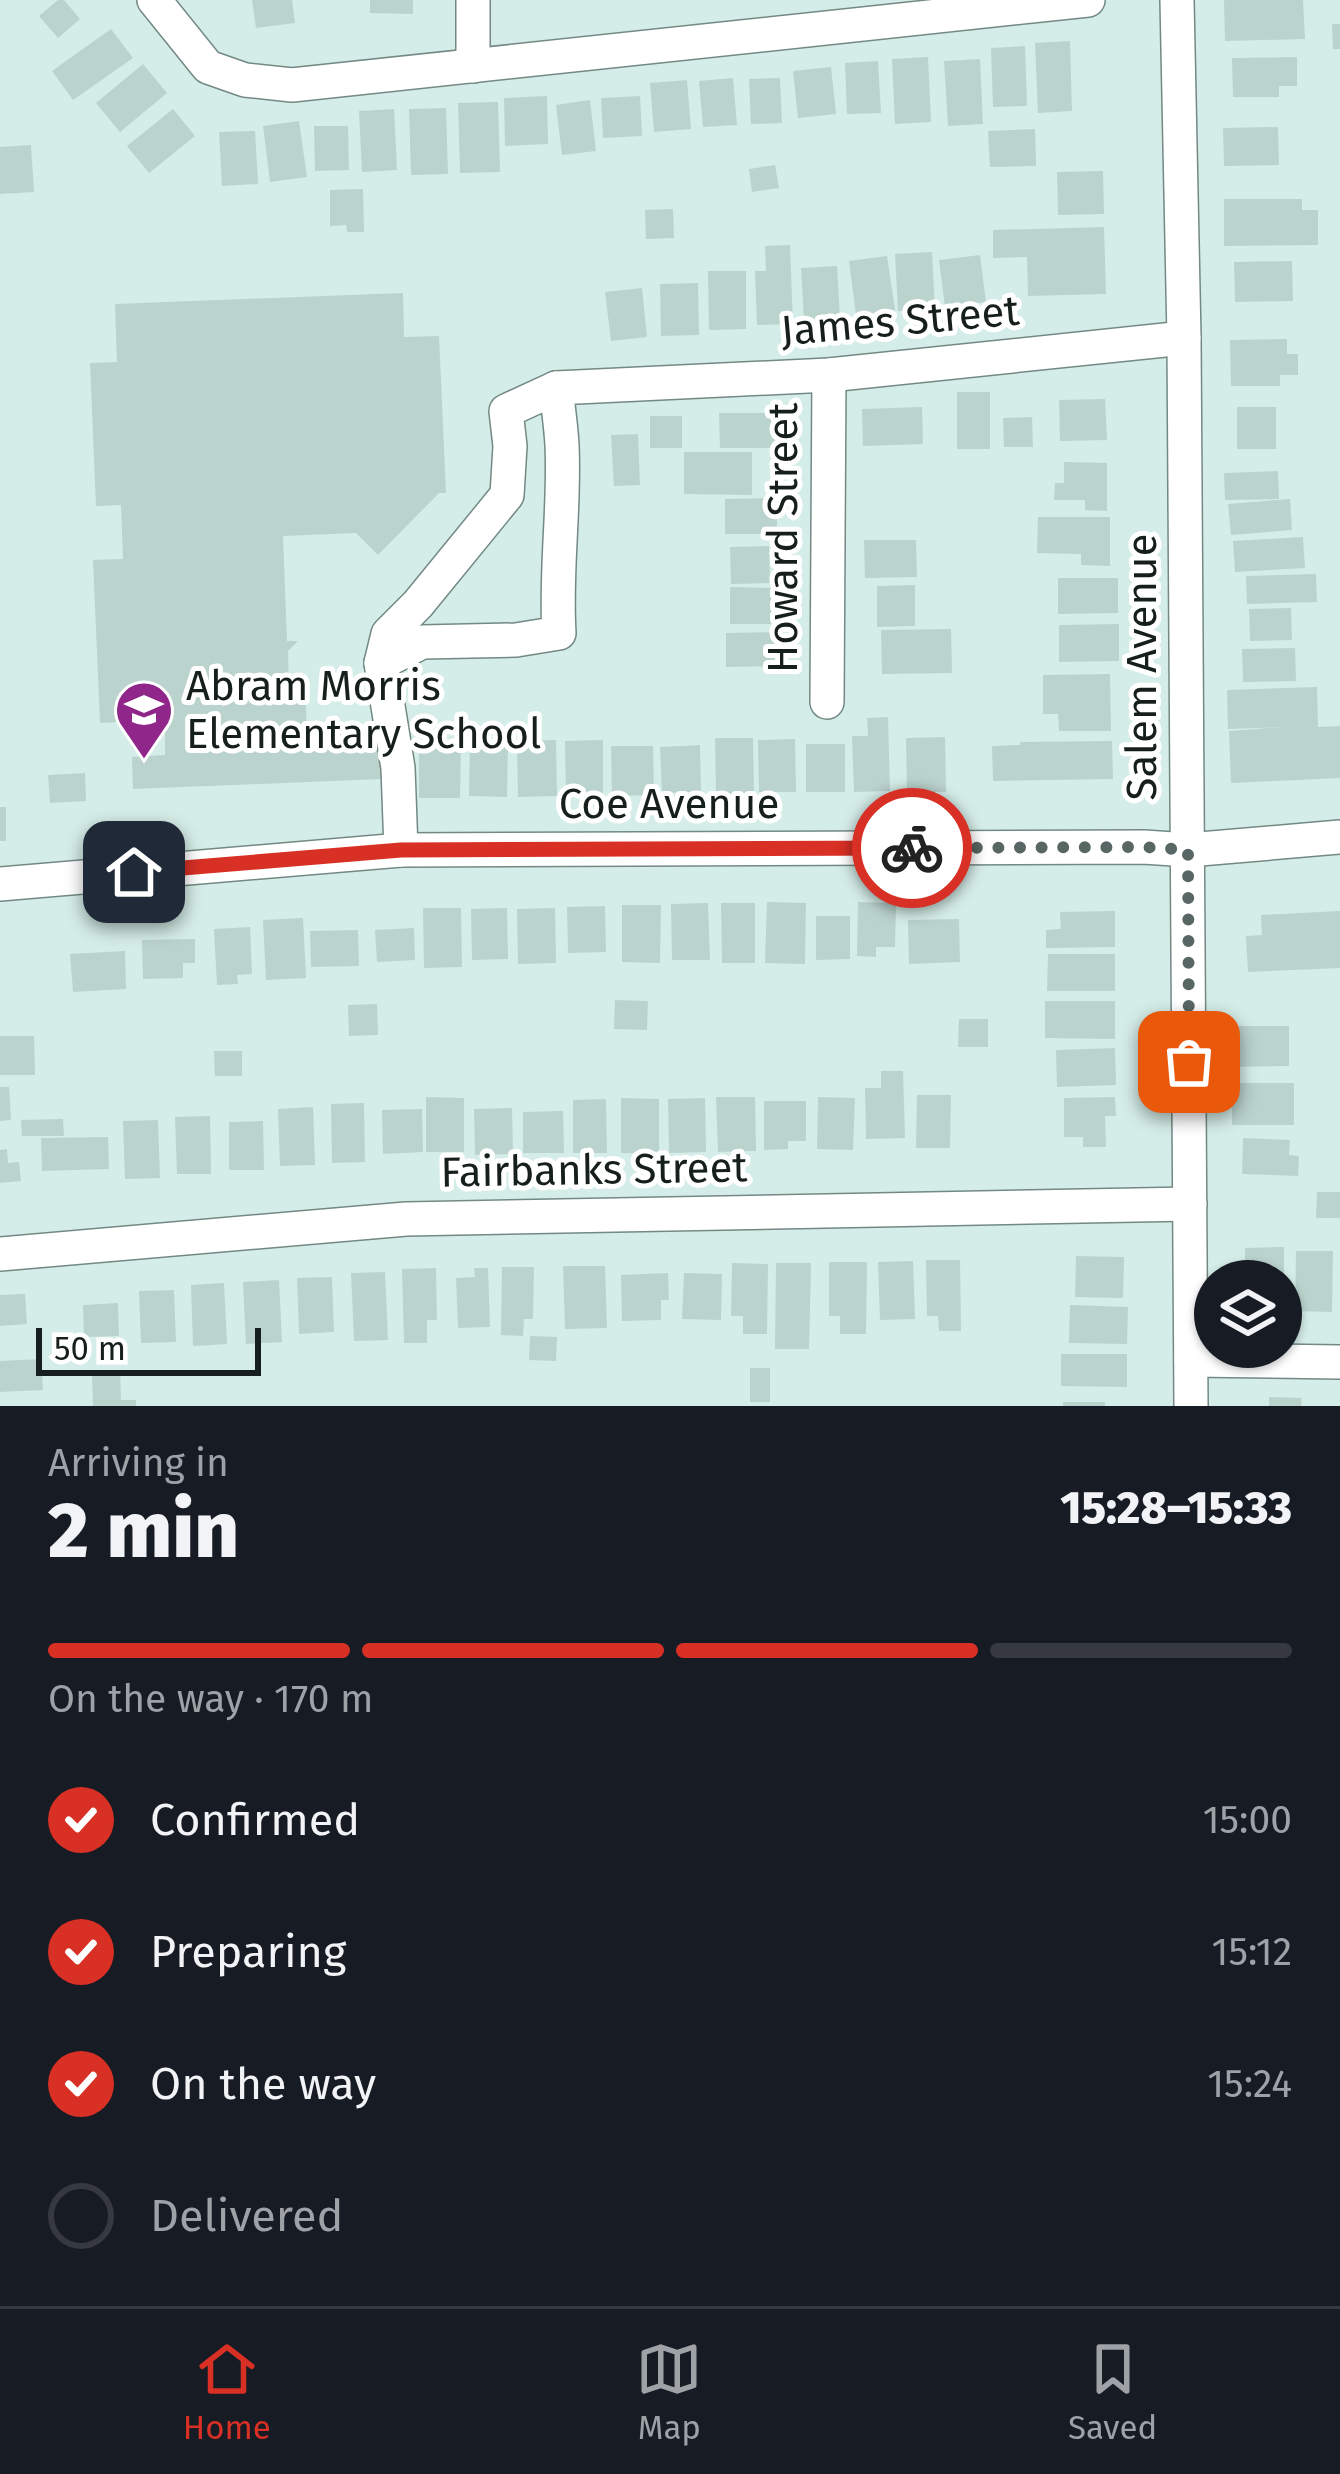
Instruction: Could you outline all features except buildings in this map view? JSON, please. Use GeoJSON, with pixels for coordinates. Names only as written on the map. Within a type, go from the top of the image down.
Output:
{"type":"FeatureCollection","features":[{"type":"Feature","properties":{"kind":"street"},"geometry":{"type":"LineString","coordinates":[[154,0],[208,67],[245,80],[292,86],[473,66],[819,15],[1088,0]]}},
{"type":"Feature","properties":{"kind":"street"},"geometry":{"type":"LineString","coordinates":[[472,0],[473,66]]}},
{"type":"Feature","properties":{"kind":"street","name":"Salem Avenue"},"geometry":{"type":"LineString","coordinates":[[1177,0],[1184,338],[1191,1406]]}},
{"type":"Feature","properties":{"kind":"street","name":"James Street"},"geometry":{"type":"LineString","coordinates":[[556,388],[829,375],[1184,338]]}},
{"type":"Feature","properties":{"kind":"street","name":"Howard Street"},"geometry":{"type":"LineString","coordinates":[[827,702],[829,375]]}},
{"type":"Feature","properties":{"kind":"street"},"geometry":{"type":"LineString","coordinates":[[381,663],[422,641],[516,640],[559,634],[556,583],[562,445],[556,388],[506,411],[507,495],[388,634],[381,663],[398,768],[401,850]]}},
{"type":"Feature","properties":{"kind":"street","name":"Coe Avenue"},"geometry":{"type":"LineString","coordinates":[[0,884],[401,850],[1188,850],[1340,837]]}},
{"type":"Feature","properties":{"kind":"street","name":"Fairbanks Street"},"geometry":{"type":"LineString","coordinates":[[0,1254],[406,1219],[1190,1204]]}},
{"type":"Feature","properties":{"kind":"street"},"geometry":{"type":"LineString","coordinates":[[1191,1360],[1340,1362]]}},
{"type":"Feature","properties":{"kind":"way so far"},"geometry":{"type":"LineString","coordinates":[[912,848],[1188,850],[1189,1062]]}},
{"type":"Feature","properties":{"kind":"place","name":"Abram Morris Elementary School"},"geometry":{"type":"Point","coordinates":[144,761]}},
{"type":"Feature","properties":{"kind":"route"},"geometry":{"type":"LineString","coordinates":[[134,872],[401,850],[912,848]]}}]}
